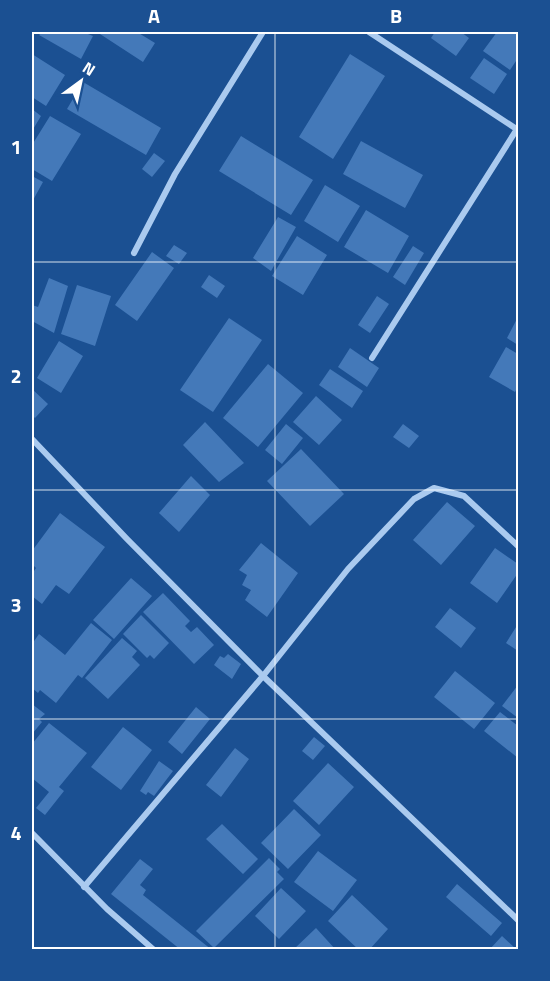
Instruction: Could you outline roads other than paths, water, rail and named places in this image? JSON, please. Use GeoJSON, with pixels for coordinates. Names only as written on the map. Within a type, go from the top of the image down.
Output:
{"type":"FeatureCollection","features":[{"type":"Feature","properties":{"kind":"street"},"geometry":{"type":"LineString","coordinates":[[134,253],[175,174],[263,32]]}},
{"type":"Feature","properties":{"kind":"street"},"geometry":{"type":"LineString","coordinates":[[369,32],[518,130],[372,358]]}},
{"type":"Feature","properties":{"kind":"street"},"geometry":{"type":"LineString","coordinates":[[32,439],[127,539],[263,675],[519,920]]}},
{"type":"Feature","properties":{"kind":"street"},"geometry":{"type":"LineString","coordinates":[[84,887],[263,675],[348,569],[414,499],[434,488],[464,496],[519,546]]}},
{"type":"Feature","properties":{"kind":"street"},"geometry":{"type":"LineString","coordinates":[[32,833],[84,887],[154,950]]}}]}
